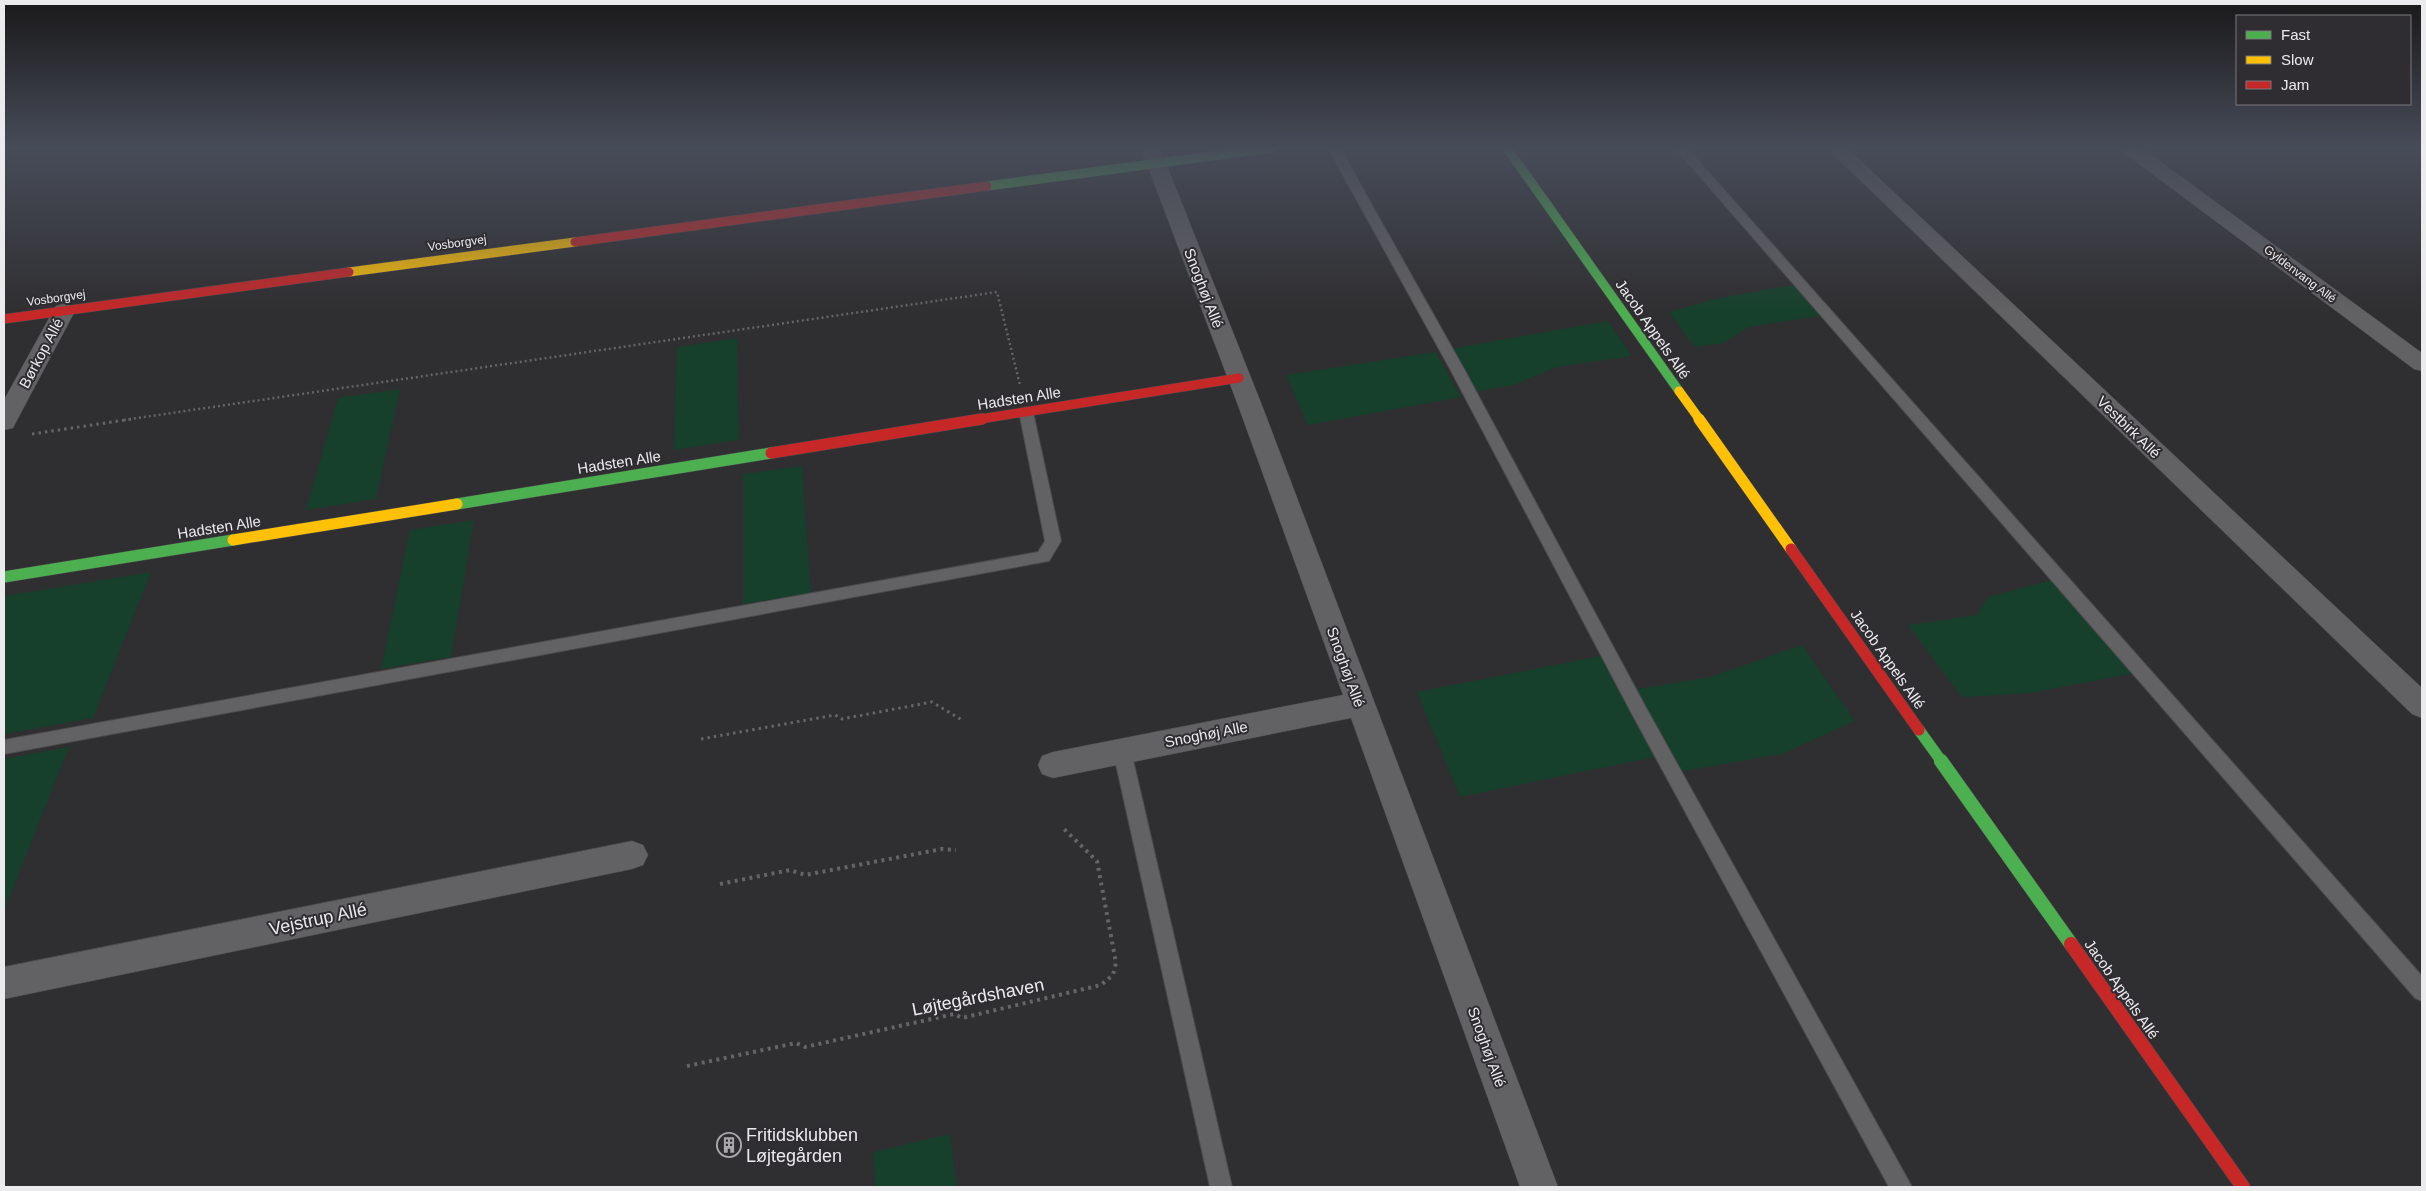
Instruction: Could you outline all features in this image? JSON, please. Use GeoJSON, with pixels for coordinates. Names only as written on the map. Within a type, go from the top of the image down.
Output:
{"type":"FeatureCollection","features":[{"type":"Feature","properties":{"kind":"street","name":"Vosborgvej"},"geometry":{"type":"LineString","coordinates":[[4,319],[813,204]]}},
{"type":"Feature","properties":{"kind":"street","name":"Snoghøj Allé"},"geometry":{"type":"LineString","coordinates":[[1171,204],[1238,378],[1539,1187]]}},
{"type":"Feature","properties":{"kind":"street","name":"Jacob Appels Allé"},"geometry":{"type":"LineString","coordinates":[[1546,204],[2243,1187]]}},
{"type":"Feature","properties":{"kind":"street","name":"Vestbirk Allé"},"geometry":{"type":"LineString","coordinates":[[1894,204],[2422,706]]}},
{"type":"Feature","properties":{"kind":"street","name":"Gyldenvang Allé"},"geometry":{"type":"LineString","coordinates":[[2205,204],[2422,364]]}},
{"type":"Feature","properties":{"kind":"street","name":"Børkop Allé"},"geometry":{"type":"LineString","coordinates":[[4,422],[64,311]]}},
{"type":"Feature","properties":{"kind":"street","name":"Hadsten Alle"},"geometry":{"type":"LineString","coordinates":[[4,577],[1238,378]]}},
{"type":"Feature","properties":{"kind":"street","name":"Snoghøj Alle"},"geometry":{"type":"LineString","coordinates":[[1053,765],[1359,704]]}},
{"type":"Feature","properties":{"kind":"street","name":"Vejstrup Allé"},"geometry":{"type":"LineString","coordinates":[[4,983],[632,855]]}},
{"type":"Feature","properties":{"kind":"lane"},"geometry":{"type":"LineString","coordinates":[[1365,204],[1457,369],[1638,709],[1901,1187]]}},
{"type":"Feature","properties":{"kind":"lane"},"geometry":{"type":"LineString","coordinates":[[1730,204],[2422,991]]}},
{"type":"Feature","properties":{"kind":"lane"},"geometry":{"type":"LineString","coordinates":[[4,747],[1043,557],[1053,541],[1026,412]]}},
{"type":"Feature","properties":{"kind":"lane"},"geometry":{"type":"LineString","coordinates":[[1122,751],[1221,1187]]}},
{"type":"Feature","properties":{"kind":"path"},"geometry":{"type":"LineString","coordinates":[[23,436],[997,292],[1026,412]]}},
{"type":"Feature","properties":{"kind":"path"},"geometry":{"type":"LineString","coordinates":[[701,739],[835,715],[842,719],[932,702],[962,720]]}},
{"type":"Feature","properties":{"kind":"path","name":"Løjtegårdshaven"},"geometry":{"type":"LineString","coordinates":[[687,1066],[796,1043],[804,1047],[954,1014],[962,1018],[1101,985],[1113,975],[1116,963],[1097,861],[1064,829]]}},
{"type":"Feature","properties":{"kind":"path"},"geometry":{"type":"LineString","coordinates":[[720,884],[790,870],[805,875],[942,849],[956,850]]}},
{"type":"Feature","properties":{"kind":"green space"},"geometry":{"type":"Polygon","coordinates":[[[1793,285],[1820,316],[1748,327],[1724,343],[1695,347],[1669,312],[1719,298],[1793,285]]]}},
{"type":"Feature","properties":{"kind":"green space"},"geometry":{"type":"Polygon","coordinates":[[[1608,321],[1632,356],[1557,367],[1514,385],[1473,392],[1449,349],[1608,321]]]}},
{"type":"Feature","properties":{"kind":"green space"},"geometry":{"type":"Polygon","coordinates":[[[737,338],[739,440],[674,450],[677,347],[737,338]]]}},
{"type":"Feature","properties":{"kind":"green space"},"geometry":{"type":"Polygon","coordinates":[[[1436,352],[1461,397],[1308,425],[1286,375],[1436,352]]]}},
{"type":"Feature","properties":{"kind":"green space"},"geometry":{"type":"Polygon","coordinates":[[[400,389],[376,499],[306,510],[338,398],[400,389]]]}},
{"type":"Feature","properties":{"kind":"green space"},"geometry":{"type":"Polygon","coordinates":[[[802,466],[811,593],[743,604],[743,474],[802,466]]]}},
{"type":"Feature","properties":{"kind":"green space"},"geometry":{"type":"Polygon","coordinates":[[[474,520],[451,657],[381,669],[410,530],[474,520]]]}},
{"type":"Feature","properties":{"kind":"green space"},"geometry":{"type":"Polygon","coordinates":[[[151,572],[93,718],[4,734],[4,596],[151,572]]]}},
{"type":"Feature","properties":{"kind":"green space"},"geometry":{"type":"Polygon","coordinates":[[[2052,580],[2135,673],[2031,693],[1962,697],[1908,625],[1977,615],[1988,597],[2052,580]]]}},
{"type":"Feature","properties":{"kind":"green space"},"geometry":{"type":"Polygon","coordinates":[[[1802,645],[1855,721],[1782,754],[1684,771],[1666,776],[1655,757],[1460,797],[1417,692],[1616,653],[1638,689],[1710,677],[1802,645]]]}},
{"type":"Feature","properties":{"kind":"green space"},"geometry":{"type":"Polygon","coordinates":[[[69,747],[4,911],[4,759],[69,747]]]}},
{"type":"Feature","properties":{"kind":"green space"},"geometry":{"type":"Polygon","coordinates":[[[950,1134],[957,1187],[875,1187],[873,1152],[950,1134]]]}},
{"type":"Feature","properties":{"kind":"traffic: fast"},"geometry":{"type":"LineString","coordinates":[[1546,204],[1679,391]]}},
{"type":"Feature","properties":{"kind":"traffic: fast"},"geometry":{"type":"LineString","coordinates":[[457,504],[771,453]]}},
{"type":"Feature","properties":{"kind":"traffic: fast"},"geometry":{"type":"LineString","coordinates":[[4,577],[233,540]]}},
{"type":"Feature","properties":{"kind":"traffic: fast"},"geometry":{"type":"LineString","coordinates":[[1919,730],[2071,944]]}},
{"type":"Feature","properties":{"kind":"traffic: slow"},"geometry":{"type":"LineString","coordinates":[[349,272],[575,242]]}},
{"type":"Feature","properties":{"kind":"traffic: slow"},"geometry":{"type":"LineString","coordinates":[[1679,391],[1791,549]]}},
{"type":"Feature","properties":{"kind":"traffic: slow"},"geometry":{"type":"LineString","coordinates":[[233,540],[457,504]]}},
{"type":"Feature","properties":{"kind":"traffic: jam"},"geometry":{"type":"LineString","coordinates":[[575,242],[858,204]]}},
{"type":"Feature","properties":{"kind":"traffic: jam"},"geometry":{"type":"LineString","coordinates":[[4,319],[349,272]]}},
{"type":"Feature","properties":{"kind":"traffic: jam"},"geometry":{"type":"LineString","coordinates":[[771,453],[1239,378]]}},
{"type":"Feature","properties":{"kind":"traffic: jam"},"geometry":{"type":"LineString","coordinates":[[1791,549],[1919,730]]}},
{"type":"Feature","properties":{"kind":"traffic: jam"},"geometry":{"type":"LineString","coordinates":[[2071,944],[2243,1187]]}},
{"type":"Feature","properties":{"kind":"place","name":"Fritidsklubben Løjtegården"},"geometry":{"type":"Point","coordinates":[729,1145]}}]}
